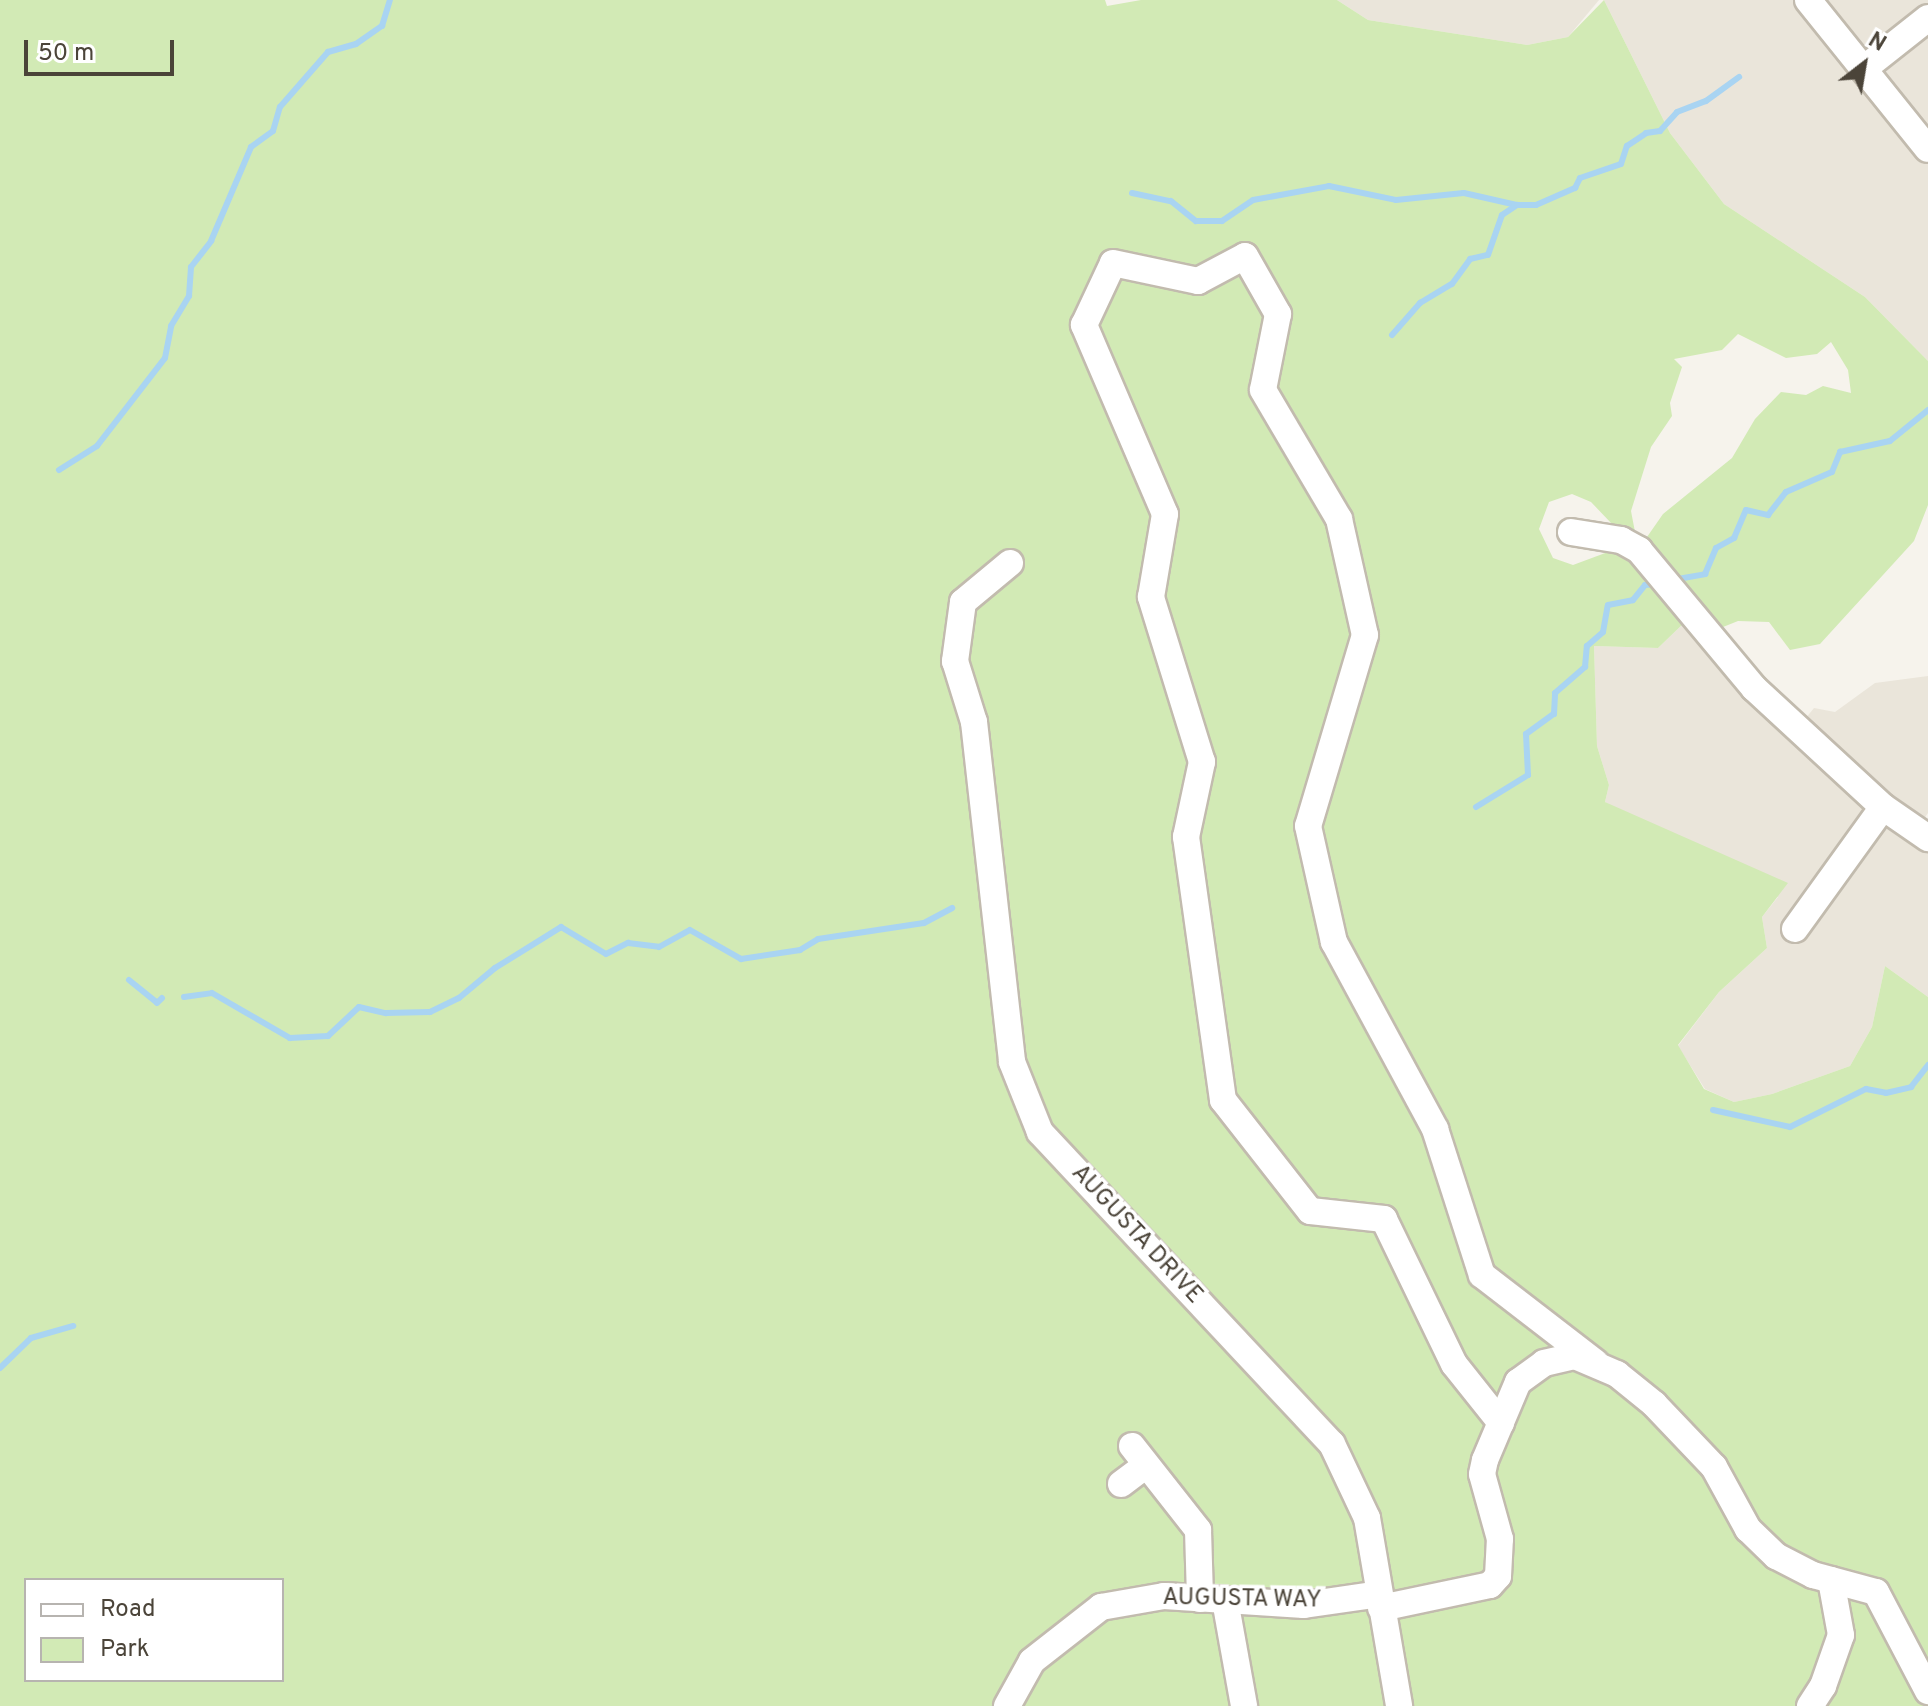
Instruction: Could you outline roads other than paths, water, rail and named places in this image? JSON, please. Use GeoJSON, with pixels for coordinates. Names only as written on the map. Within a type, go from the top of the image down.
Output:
{"type":"FeatureCollection","features":[{"type":"Feature","properties":{"kind":"street"},"geometry":{"type":"LineString","coordinates":[[1808,0],[1866,67],[1928,149]]}},
{"type":"Feature","properties":{"kind":"street"},"geometry":{"type":"LineString","coordinates":[[1866,67],[1928,18]]}},
{"type":"Feature","properties":{"kind":"street"},"geometry":{"type":"LineString","coordinates":[[1501,1423],[1454,1364],[1384,1219],[1310,1211],[1223,1100],[1186,837],[1202,762],[1151,597],[1165,514],[1084,325],[1113,263],[1198,281],[1245,256],[1278,314],[1263,390],[1339,519],[1365,635],[1308,826],[1334,942],[1435,1129],[1482,1275],[1595,1362],[1635,1386],[1714,1467],[1759,1542],[1793,1566],[1876,1592],[1928,1691]]}},
{"type":"Feature","properties":{"kind":"street"},"geometry":{"type":"LineString","coordinates":[[1571,532],[1621,540],[1649,561],[1754,688],[1883,807],[1928,838]]}},
{"type":"Feature","properties":{"kind":"street","name":"AUGUSTA DRIVE"},"geometry":{"type":"LineString","coordinates":[[1010,563],[963,602],[955,661],[974,722],[1012,1062],[1040,1132],[1332,1444],[1367,1518],[1399,1706]]}},
{"type":"Feature","properties":{"kind":"street"},"geometry":{"type":"LineString","coordinates":[[1795,929],[1883,807]]}},
{"type":"Feature","properties":{"kind":"street","name":"AUGUSTA WAY"},"geometry":{"type":"LineString","coordinates":[[1007,1706],[1032,1661],[1101,1607],[1164,1596],[1304,1605],[1380,1601],[1490,1585],[1498,1576],[1500,1539],[1482,1474],[1518,1382],[1530,1370],[1559,1357],[1595,1362]]}},
{"type":"Feature","properties":{"kind":"street"},"geometry":{"type":"LineString","coordinates":[[1121,1484],[1139,1455],[1198,1530],[1238,1705]]}},
{"type":"Feature","properties":{"kind":"street"},"geometry":{"type":"LineString","coordinates":[[1810,1706],[1823,1686],[1841,1635],[1831,1580]]}},
{"type":"Feature","properties":{"kind":"waterway"},"geometry":{"type":"LineString","coordinates":[[59,470],[97,446],[165,358],[171,326],[189,296],[191,267],[211,241],[251,147],[273,131],[280,107],[328,52],[356,44],[382,26],[390,0]]}},
{"type":"Feature","properties":{"kind":"waterway"},"geometry":{"type":"LineString","coordinates":[[1392,335],[1420,303],[1452,284],[1470,259],[1488,255],[1502,215],[1517,205],[1536,205],[1575,188],[1580,178],[1621,164],[1627,146],[1646,133],[1660,131],[1677,112],[1706,101],[1739,77]]}},
{"type":"Feature","properties":{"kind":"waterway"},"geometry":{"type":"LineString","coordinates":[[1132,193],[1171,201],[1196,221],[1222,221],[1253,200],[1329,186],[1396,200],[1464,193],[1517,205]]}},
{"type":"Feature","properties":{"kind":"waterway"},"geometry":{"type":"LineString","coordinates":[[1672,580],[1705,574],[1716,548],[1734,538],[1746,510],[1768,515],[1786,492],[1832,472],[1840,452],[1890,441],[1928,410]]}},
{"type":"Feature","properties":{"kind":"waterway"},"geometry":{"type":"LineString","coordinates":[[1476,807],[1528,775],[1526,734],[1554,714],[1555,693],[1585,667],[1587,646],[1603,632],[1608,605],[1633,600],[1645,585],[1657,584]]}},
{"type":"Feature","properties":{"kind":"waterway"},"geometry":{"type":"LineString","coordinates":[[184,997],[212,993],[290,1038],[328,1036],[359,1007],[386,1013],[430,1012],[459,998],[495,968],[561,927],[606,954],[628,943],[659,947],[690,930],[741,959],[800,950],[818,939],[924,923],[952,908]]}},
{"type":"Feature","properties":{"kind":"waterway"},"geometry":{"type":"LineString","coordinates":[[129,980],[157,1003],[162,998]]}},
{"type":"Feature","properties":{"kind":"waterway"},"geometry":{"type":"LineString","coordinates":[[1713,1110],[1790,1127],[1866,1089],[1886,1093],[1911,1087],[1928,1065]]}},
{"type":"Feature","properties":{"kind":"waterway"},"geometry":{"type":"LineString","coordinates":[[0,1368],[31,1338],[73,1326]]}}]}
